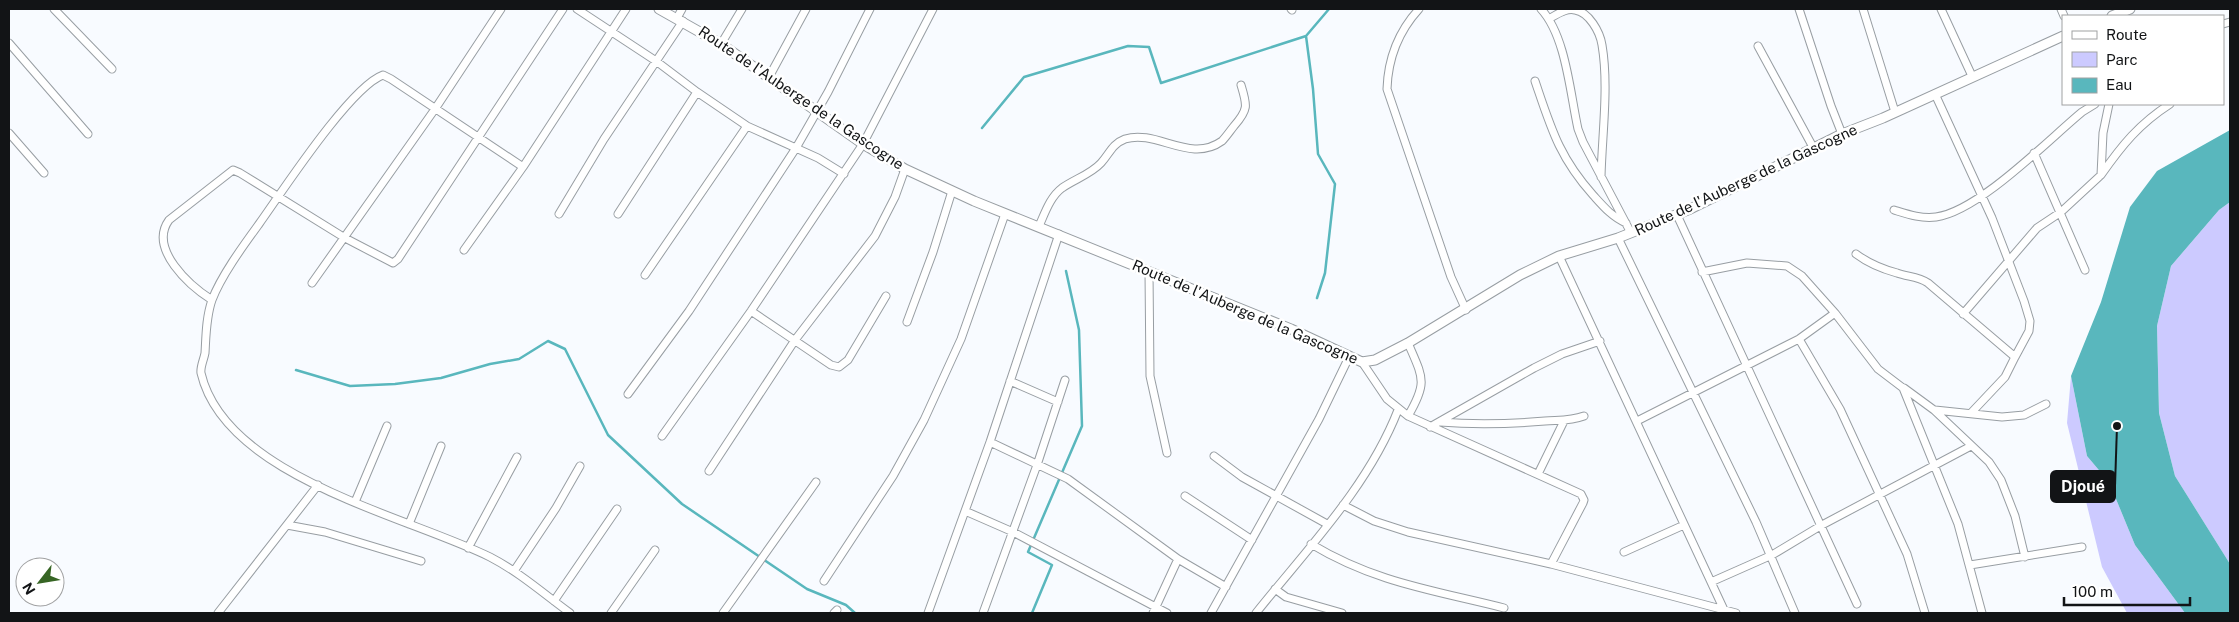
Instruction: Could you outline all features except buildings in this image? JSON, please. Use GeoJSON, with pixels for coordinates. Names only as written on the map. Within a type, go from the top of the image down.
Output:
{"type":"FeatureCollection","features":[{"type":"Feature","properties":{"kind":"street"},"geometry":{"type":"LineString","coordinates":[[54,9],[112,69]]}},
{"type":"Feature","properties":{"kind":"street"},"geometry":{"type":"LineString","coordinates":[[312,283],[435,109],[501,9]]}},
{"type":"Feature","properties":{"kind":"street"},"geometry":{"type":"LineString","coordinates":[[212,300],[195,290],[178,272],[164,245],[164,226],[169,220],[233,170],[240,172],[345,238],[393,263],[398,259],[480,139],[563,9]]}},
{"type":"Feature","properties":{"kind":"street"},"geometry":{"type":"LineString","coordinates":[[577,9],[656,60],[697,92],[748,126],[796,148],[844,174]]}},
{"type":"Feature","properties":{"kind":"street"},"geometry":{"type":"LineString","coordinates":[[464,250],[523,167],[626,9]]}},
{"type":"Feature","properties":{"kind":"street","name":"Route de l'Auberge de la Gascogne"},"geometry":{"type":"LineString","coordinates":[[659,9],[722,44],[863,144],[905,169],[1005,214],[1059,234],[1291,329],[1362,362],[1375,360],[1408,343],[1466,310],[1520,275],[1559,256],[1618,238],[1677,215],[1842,134],[2062,36]]}},
{"type":"Feature","properties":{"kind":"street"},"geometry":{"type":"LineString","coordinates":[[559,214],[604,138],[656,60],[680,19],[682,9]]}},
{"type":"Feature","properties":{"kind":"street"},"geometry":{"type":"LineString","coordinates":[[722,44],[742,9]]}},
{"type":"Feature","properties":{"kind":"street"},"geometry":{"type":"LineString","coordinates":[[770,77],[806,9]]}},
{"type":"Feature","properties":{"kind":"street"},"geometry":{"type":"LineString","coordinates":[[628,394],[689,311],[796,148],[870,9]]}},
{"type":"Feature","properties":{"kind":"street"},"geometry":{"type":"LineString","coordinates":[[662,436],[689,395],[751,311],[844,174],[863,144],[933,9]]}},
{"type":"Feature","properties":{"kind":"street"},"geometry":{"type":"LineString","coordinates":[[1418,9],[1404,24],[1388,73],[1387,89],[1451,277],[1466,310]]}},
{"type":"Feature","properties":{"kind":"street"},"geometry":{"type":"LineString","coordinates":[[1541,9],[1550,18],[1557,33],[1578,129],[1631,233]]}},
{"type":"Feature","properties":{"kind":"street"},"geometry":{"type":"LineString","coordinates":[[1799,9],[1842,134]]}},
{"type":"Feature","properties":{"kind":"street"},"geometry":{"type":"LineString","coordinates":[[1863,9],[1895,112]]}},
{"type":"Feature","properties":{"kind":"street"},"geometry":{"type":"LineString","coordinates":[[1941,9],[1972,76]]}},
{"type":"Feature","properties":{"kind":"street"},"geometry":{"type":"LineString","coordinates":[[2115,15],[2130,9]]}},
{"type":"Feature","properties":{"kind":"street"},"geometry":{"type":"LineString","coordinates":[[1550,18],[1566,10],[1576,10],[1584,14],[1595,27],[1602,43],[1604,69],[1601,177]]}},
{"type":"Feature","properties":{"kind":"street"},"geometry":{"type":"LineString","coordinates":[[9,43],[88,134]]}},
{"type":"Feature","properties":{"kind":"street"},"geometry":{"type":"LineString","coordinates":[[1758,46],[1814,149]]}},
{"type":"Feature","properties":{"kind":"street"},"geometry":{"type":"LineString","coordinates":[[523,167],[390,79],[383,75],[374,78],[348,103],[279,197],[252,234],[212,300],[201,371],[211,400],[229,422],[260,453],[282,468],[355,502],[468,548],[514,571],[570,613]]}},
{"type":"Feature","properties":{"kind":"street"},"geometry":{"type":"LineString","coordinates":[[1535,82],[1566,162],[1600,202],[1616,218],[1626,223]]}},
{"type":"Feature","properties":{"kind":"street"},"geometry":{"type":"LineString","coordinates":[[1038,226],[1048,206],[1061,189],[1095,168],[1114,144],[1124,140],[1144,138],[1180,148],[1194,149],[1205,148],[1222,141],[1246,111],[1246,103],[1241,85]]}},
{"type":"Feature","properties":{"kind":"street"},"geometry":{"type":"LineString","coordinates":[[618,214],[697,92]]}},
{"type":"Feature","properties":{"kind":"street"},"geometry":{"type":"LineString","coordinates":[[1935,94],[2008,260],[2030,321],[2026,342],[2005,377],[1971,413]]}},
{"type":"Feature","properties":{"kind":"street"},"geometry":{"type":"LineString","coordinates":[[1894,210],[1923,217],[1937,217],[1955,211],[1981,197],[2082,112],[2094,105]]}},
{"type":"Feature","properties":{"kind":"street"},"geometry":{"type":"LineString","coordinates":[[2100,175],[2103,134],[2109,105]]}},
{"type":"Feature","properties":{"kind":"street"},"geometry":{"type":"LineString","coordinates":[[1963,314],[2037,228],[2061,212],[2100,175],[2129,136],[2146,119],[2168,105]]}},
{"type":"Feature","properties":{"kind":"street"},"geometry":{"type":"LineString","coordinates":[[645,275],[748,126]]}},
{"type":"Feature","properties":{"kind":"street"},"geometry":{"type":"LineString","coordinates":[[9,133],[44,173]]}},
{"type":"Feature","properties":{"kind":"street"},"geometry":{"type":"LineString","coordinates":[[2034,153],[2085,270]]}},
{"type":"Feature","properties":{"kind":"street"},"geometry":{"type":"LineString","coordinates":[[709,471],[795,340],[876,236],[895,197],[905,169]]}},
{"type":"Feature","properties":{"kind":"street"},"geometry":{"type":"LineString","coordinates":[[907,322],[933,252],[952,191]]}},
{"type":"Feature","properties":{"kind":"street"},"geometry":{"type":"LineString","coordinates":[[824,581],[904,460],[928,413],[961,339],[1005,214]]}},
{"type":"Feature","properties":{"kind":"street"},"geometry":{"type":"LineString","coordinates":[[1677,215],[1857,604]]}},
{"type":"Feature","properties":{"kind":"street"},"geometry":{"type":"LineString","coordinates":[[928,613],[990,442],[1059,234]]}},
{"type":"Feature","properties":{"kind":"street"},"geometry":{"type":"LineString","coordinates":[[1618,238],[1772,555],[1795,613]]}},
{"type":"Feature","properties":{"kind":"street"},"geometry":{"type":"LineString","coordinates":[[1856,254],[1891,271],[1923,280],[2016,357]]}},
{"type":"Feature","properties":{"kind":"street"},"geometry":{"type":"LineString","coordinates":[[1559,256],[1725,612]]}},
{"type":"Feature","properties":{"kind":"street"},"geometry":{"type":"LineString","coordinates":[[1702,272],[1747,263],[1787,266],[1802,276],[1835,313],[1878,369],[1934,410],[1989,462],[2002,480],[2025,557]]}},
{"type":"Feature","properties":{"kind":"street"},"geometry":{"type":"LineString","coordinates":[[1149,272],[1150,376],[1168,453]]}},
{"type":"Feature","properties":{"kind":"street"},"geometry":{"type":"LineString","coordinates":[[751,311],[831,365],[839,367],[848,360],[886,296]]}},
{"type":"Feature","properties":{"kind":"street"},"geometry":{"type":"LineString","coordinates":[[1637,421],[1694,394],[1799,339],[1835,313]]}},
{"type":"Feature","properties":{"kind":"street"},"geometry":{"type":"LineString","coordinates":[[1799,339],[1840,409],[1907,554],[1925,613]]}},
{"type":"Feature","properties":{"kind":"street"},"geometry":{"type":"LineString","coordinates":[[1430,427],[1476,399],[1534,368],[1562,354],[1600,341]]}},
{"type":"Feature","properties":{"kind":"street"},"geometry":{"type":"LineString","coordinates":[[1408,343],[1422,375],[1422,388],[1408,416]]}},
{"type":"Feature","properties":{"kind":"street"},"geometry":{"type":"LineString","coordinates":[[1211,613],[1319,419],[1349,357]]}},
{"type":"Feature","properties":{"kind":"street"},"geometry":{"type":"LineString","coordinates":[[1362,362],[1387,399],[1398,410],[1430,427],[1582,494],[1584,500],[1551,564]]}},
{"type":"Feature","properties":{"kind":"street"},"geometry":{"type":"LineString","coordinates":[[983,613],[1037,465],[1065,380]]}},
{"type":"Feature","properties":{"kind":"street"},"geometry":{"type":"LineString","coordinates":[[1010,381],[1058,402]]}},
{"type":"Feature","properties":{"kind":"street"},"geometry":{"type":"LineString","coordinates":[[1903,388],[1958,524],[1982,613]]}},
{"type":"Feature","properties":{"kind":"street"},"geometry":{"type":"LineString","coordinates":[[1934,410],[2002,417],[2024,415],[2046,404]]}},
{"type":"Feature","properties":{"kind":"street"},"geometry":{"type":"LineString","coordinates":[[1256,613],[1343,505],[1379,453],[1398,410]]}},
{"type":"Feature","properties":{"kind":"street"},"geometry":{"type":"LineString","coordinates":[[1440,422],[1477,425],[1564,421],[1584,416]]}},
{"type":"Feature","properties":{"kind":"street"},"geometry":{"type":"LineString","coordinates":[[1538,474],[1564,421]]}},
{"type":"Feature","properties":{"kind":"street"},"geometry":{"type":"LineString","coordinates":[[355,502],[387,426]]}},
{"type":"Feature","properties":{"kind":"street"},"geometry":{"type":"LineString","coordinates":[[990,442],[1068,479],[1178,558],[1226,587]]}},
{"type":"Feature","properties":{"kind":"street"},"geometry":{"type":"LineString","coordinates":[[409,524],[441,446]]}},
{"type":"Feature","properties":{"kind":"street"},"geometry":{"type":"LineString","coordinates":[[1711,582],[1772,555],[1822,525],[1880,496],[1971,446]]}},
{"type":"Feature","properties":{"kind":"street"},"geometry":{"type":"LineString","coordinates":[[1214,456],[1242,477],[1327,524]]}},
{"type":"Feature","properties":{"kind":"street"},"geometry":{"type":"LineString","coordinates":[[468,548],[517,457]]}},
{"type":"Feature","properties":{"kind":"street"},"geometry":{"type":"LineString","coordinates":[[514,571],[556,508],[580,466]]}},
{"type":"Feature","properties":{"kind":"street"},"geometry":{"type":"LineString","coordinates":[[723,613],[816,482]]}},
{"type":"Feature","properties":{"kind":"street"},"geometry":{"type":"LineString","coordinates":[[218,613],[318,485]]}},
{"type":"Feature","properties":{"kind":"street"},"geometry":{"type":"LineString","coordinates":[[1185,496],[1252,540]]}},
{"type":"Feature","properties":{"kind":"street"},"geometry":{"type":"LineString","coordinates":[[1343,505],[1374,521],[1408,532],[1551,564],[1725,612],[1736,613]]}},
{"type":"Feature","properties":{"kind":"street"},"geometry":{"type":"LineString","coordinates":[[554,602],[617,509]]}},
{"type":"Feature","properties":{"kind":"street"},"geometry":{"type":"LineString","coordinates":[[965,511],[1013,532],[1154,610],[1167,613]]}},
{"type":"Feature","properties":{"kind":"street"},"geometry":{"type":"LineString","coordinates":[[287,525],[325,532],[421,561]]}},
{"type":"Feature","properties":{"kind":"street"},"geometry":{"type":"LineString","coordinates":[[1624,552],[1684,525]]}},
{"type":"Feature","properties":{"kind":"street"},"geometry":{"type":"LineString","coordinates":[[1311,544],[1333,557],[1384,579],[1504,608]]}},
{"type":"Feature","properties":{"kind":"street"},"geometry":{"type":"LineString","coordinates":[[1970,565],[2082,548]]}},
{"type":"Feature","properties":{"kind":"street"},"geometry":{"type":"LineString","coordinates":[[611,613],[655,550]]}},
{"type":"Feature","properties":{"kind":"street"},"geometry":{"type":"LineString","coordinates":[[1154,610],[1178,558]]}},
{"type":"Feature","properties":{"kind":"street"},"geometry":{"type":"LineString","coordinates":[[1275,590],[1286,597],[1342,613]]}},
{"type":"Feature","properties":{"kind":"green space"},"geometry":{"type":"Polygon","coordinates":[[[2230,202],[2230,564],[2175,476],[2159,413],[2157,326],[2171,266],[2219,210],[2230,202]]]}},
{"type":"Feature","properties":{"kind":"green space"},"geometry":{"type":"Polygon","coordinates":[[[2071,376],[2087,456],[2109,482],[2135,545],[2185,613],[2127,613],[2102,567],[2067,423],[2071,376]]]}},
{"type":"Feature","properties":{"kind":"water"},"geometry":{"type":"Polygon","coordinates":[[[2230,130],[2230,202],[2219,210],[2171,266],[2157,326],[2159,413],[2175,476],[2230,564],[2230,613],[2185,613],[2135,545],[2109,482],[2087,456],[2071,376],[2101,302],[2130,207],[2157,171],[2230,130]]]}},
{"type":"Feature","properties":{"kind":"waterway"},"geometry":{"type":"LineString","coordinates":[[982,128],[1024,77],[1128,46],[1149,47],[1161,83],[1306,36],[1329,9]]}},
{"type":"Feature","properties":{"kind":"waterway"},"geometry":{"type":"LineString","coordinates":[[1306,36],[1313,89],[1318,154],[1335,184],[1325,273],[1317,298]]}},
{"type":"Feature","properties":{"kind":"waterway"},"geometry":{"type":"LineString","coordinates":[[1032,613],[1052,565],[1028,552],[1082,426],[1079,330],[1066,271]]}},
{"type":"Feature","properties":{"kind":"waterway"},"geometry":{"type":"LineString","coordinates":[[296,370],[350,386],[395,384],[441,378],[490,364],[519,359],[548,341],[565,349],[608,435],[682,504],[807,589],[846,605],[855,613]]}},
{"type":"Feature","properties":{"kind":"place","name":"Djoué"},"geometry":{"type":"Point","coordinates":[2117,426]}}]}
